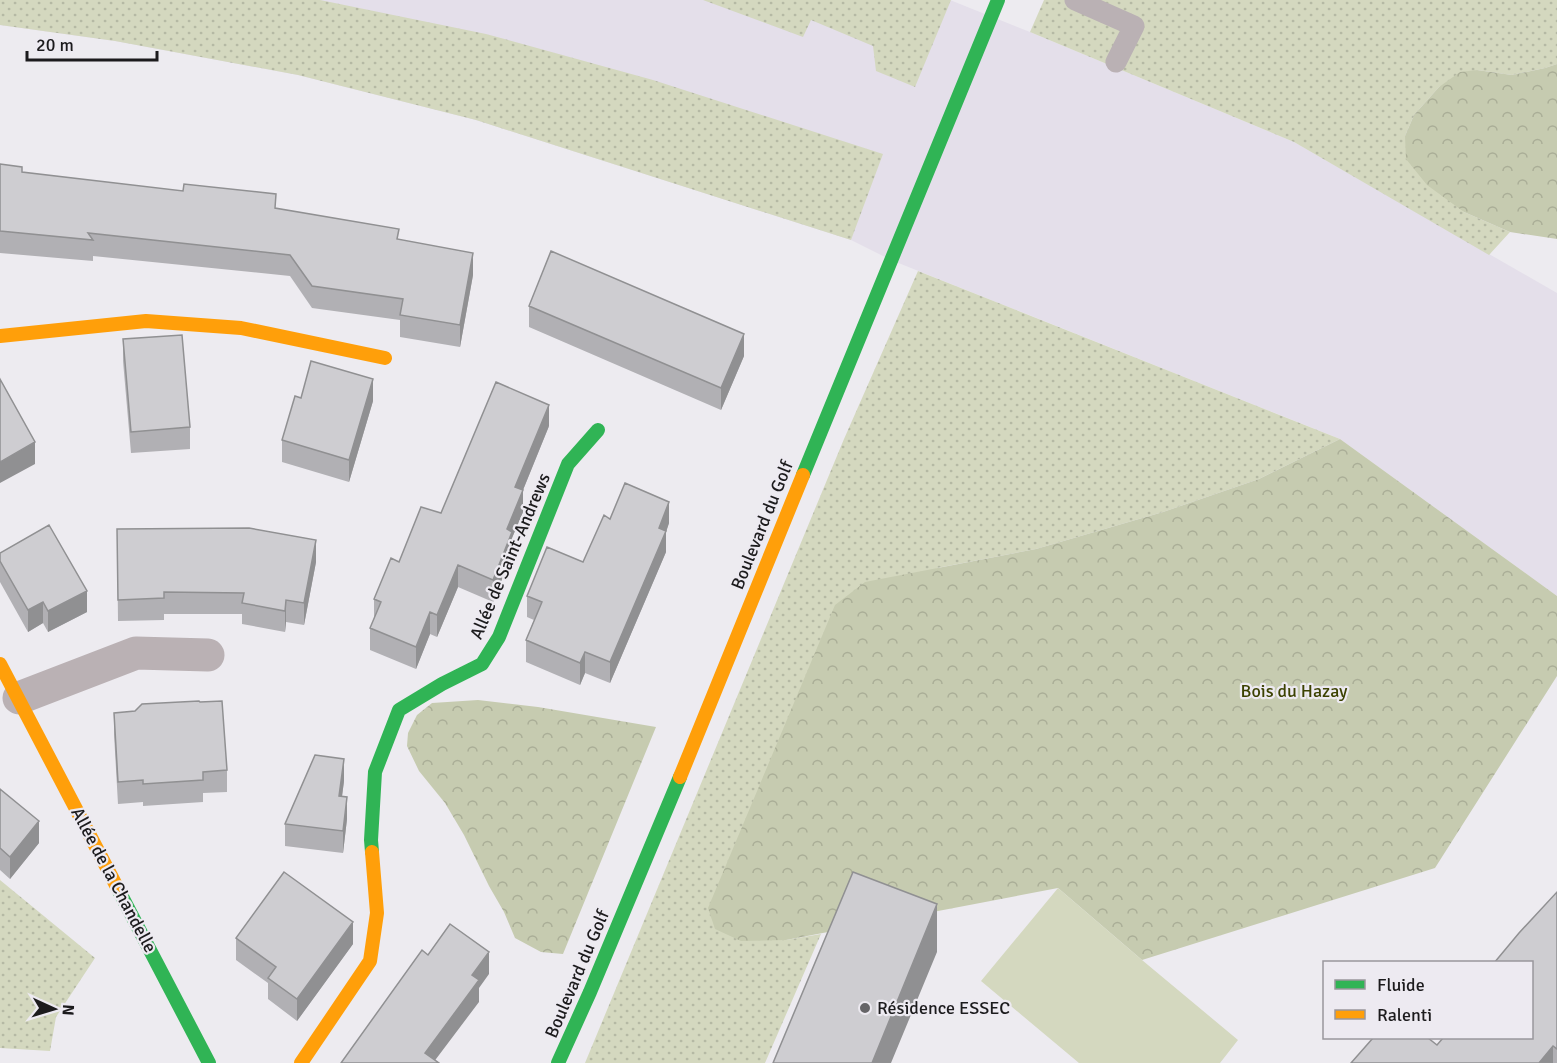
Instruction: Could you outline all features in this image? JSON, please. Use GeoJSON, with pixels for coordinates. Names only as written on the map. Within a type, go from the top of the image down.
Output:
{"type":"FeatureCollection","features":[{"type":"Feature","properties":{"kind":"street","name":"Boulevard du Golf"},"geometry":{"type":"LineString","coordinates":[[558,1063],[673,793],[998,0]]}},
{"type":"Feature","properties":{"kind":"street"},"geometry":{"type":"LineString","coordinates":[[0,336],[146,321],[241,328],[385,358]]}},
{"type":"Feature","properties":{"kind":"street","name":"Allée de Saint-Andrews"},"geometry":{"type":"LineString","coordinates":[[301,1063],[370,961],[376,913],[371,840],[375,772],[399,710],[442,684],[482,664],[499,637],[568,464],[598,430]]}},
{"type":"Feature","properties":{"kind":"street"},"geometry":{"type":"LineString","coordinates":[[19,698],[136,653],[208,655]]}},
{"type":"Feature","properties":{"kind":"street","name":"Allée de la Chandelle"},"geometry":{"type":"LineString","coordinates":[[0,664],[209,1063]]}},
{"type":"Feature","properties":{"kind":"lane"},"geometry":{"type":"LineString","coordinates":[[1075,0],[1134,26],[1116,62]]}},
{"type":"Feature","properties":{"kind":"shaded area"},"geometry":{"type":"Polygon","coordinates":[[[0,0],[950,0],[1294,142],[1557,293],[1557,596],[1340,439],[891,260],[851,240],[476,120],[298,75],[115,41],[0,25],[0,0]]]}},
{"type":"Feature","properties":{"kind":"green space"},"geometry":{"type":"Polygon","coordinates":[[[0,0],[320,0],[486,34],[653,80],[883,154],[851,240],[476,120],[298,75],[115,41],[0,25],[0,0]]]}},
{"type":"Feature","properties":{"kind":"green space"},"geometry":{"type":"Polygon","coordinates":[[[703,0],[951,0],[915,87],[876,71],[873,46],[811,20],[803,37],[703,0]]]}},
{"type":"Feature","properties":{"kind":"green space"},"geometry":{"type":"Polygon","coordinates":[[[1044,0],[1557,0],[1557,64],[1512,75],[1477,70],[1439,87],[1414,115],[1405,136],[1464,212],[1510,232],[1489,255],[1294,142],[1030,32],[1044,0]]]}},
{"type":"Feature","properties":{"kind":"green space"},"geometry":{"type":"Polygon","coordinates":[[[1557,64],[1557,239],[1510,232],[1464,212],[1427,185],[1406,159],[1405,136],[1414,115],[1439,87],[1460,72],[1477,70],[1512,75],[1557,64]]]}},
{"type":"Feature","properties":{"kind":"green space"},"geometry":{"type":"Polygon","coordinates":[[[918,271],[1340,439],[1259,479],[1163,512],[1036,549],[937,568],[786,940],[821,934],[765,1063],[585,1063],[844,439],[918,271]]]}},
{"type":"Feature","properties":{"kind":"green space","name":"Bois du Hazay"},"geometry":{"type":"Polygon","coordinates":[[[1340,439],[1557,596],[1557,676],[1435,868],[1142,960],[1058,888],[786,940],[741,941],[715,929],[708,908],[835,605],[865,582],[1036,549],[1163,512],[1259,479],[1340,439]]]}},
{"type":"Feature","properties":{"kind":"green space"},"geometry":{"type":"Polygon","coordinates":[[[478,700],[538,707],[656,727],[563,954],[541,952],[515,938],[464,835],[445,803],[419,771],[407,746],[408,733],[417,715],[432,703],[478,700]]]}},
{"type":"Feature","properties":{"kind":"green space"},"geometry":{"type":"Polygon","coordinates":[[[0,880],[95,958],[56,1017],[50,1051],[0,1048],[0,880]]]}},
{"type":"Feature","properties":{"kind":"green space"},"geometry":{"type":"Polygon","coordinates":[[[1058,888],[1238,1040],[1220,1063],[1079,1063],[981,981],[1058,888]]]}},
{"type":"Feature","properties":{"kind":"building"},"geometry":{"type":"Polygon","coordinates":[[[0,164],[22,167],[22,172],[183,191],[184,184],[276,194],[275,208],[399,229],[397,239],[473,253],[460,325],[400,315],[403,299],[312,286],[290,255],[88,233],[93,240],[0,231],[0,164]]]}},
{"type":"Feature","properties":{"kind":"building"},"geometry":{"type":"Polygon","coordinates":[[[551,251],[744,334],[721,388],[529,306],[551,251]]]}},
{"type":"Feature","properties":{"kind":"building"},"geometry":{"type":"Polygon","coordinates":[[[182,335],[190,427],[131,432],[123,339],[182,335]]]}},
{"type":"Feature","properties":{"kind":"building"},"geometry":{"type":"Polygon","coordinates":[[[311,361],[373,379],[349,460],[282,440],[295,396],[301,398],[311,361]]]}},
{"type":"Feature","properties":{"kind":"building"},"geometry":{"type":"Polygon","coordinates":[[[0,379],[35,442],[0,462],[0,379]]]}},
{"type":"Feature","properties":{"kind":"building"},"geometry":{"type":"Polygon","coordinates":[[[496,382],[549,405],[515,487],[523,490],[507,529],[512,532],[493,580],[458,565],[437,615],[430,612],[416,647],[370,628],[381,602],[374,599],[391,558],[399,562],[421,507],[441,513],[496,382]]]}},
{"type":"Feature","properties":{"kind":"building"},"geometry":{"type":"Polygon","coordinates":[[[625,483],[669,502],[659,528],[666,531],[610,662],[585,652],[580,663],[526,640],[542,602],[527,596],[547,547],[583,562],[604,515],[610,519],[625,483]]]}},
{"type":"Feature","properties":{"kind":"building"},"geometry":{"type":"Polygon","coordinates":[[[49,525],[87,591],[48,611],[43,602],[28,610],[0,561],[0,553],[49,525]]]}},
{"type":"Feature","properties":{"kind":"building"},"geometry":{"type":"Polygon","coordinates":[[[249,528],[316,540],[304,603],[286,600],[285,611],[242,603],[244,593],[164,592],[164,598],[118,600],[117,529],[249,528]]]}},
{"type":"Feature","properties":{"kind":"building"},"geometry":{"type":"Polygon","coordinates":[[[222,701],[227,770],[203,772],[203,780],[143,784],[143,780],[118,782],[114,713],[135,711],[142,704],[222,701]]]}},
{"type":"Feature","properties":{"kind":"building"},"geometry":{"type":"Polygon","coordinates":[[[315,755],[344,759],[339,796],[347,797],[343,831],[285,824],[315,755]]]}},
{"type":"Feature","properties":{"kind":"building"},"geometry":{"type":"Polygon","coordinates":[[[0,789],[39,821],[10,857],[0,848],[0,789]]]}},
{"type":"Feature","properties":{"kind":"building"},"geometry":{"type":"Polygon","coordinates":[[[284,872],[353,922],[297,999],[268,978],[276,967],[236,938],[284,872]]]}},
{"type":"Feature","properties":{"kind":"building"},"geometry":{"type":"Polygon","coordinates":[[[853,872],[937,904],[872,1063],[773,1063],[853,872]]]}},
{"type":"Feature","properties":{"kind":"building"},"geometry":{"type":"Polygon","coordinates":[[[1557,892],[1557,1049],[1553,1046],[1539,1063],[1351,1063],[1372,1039],[1429,1039],[1437,1045],[1442,1039],[1533,1039],[1533,961],[1496,961],[1557,892]]]}},
{"type":"Feature","properties":{"kind":"building"},"geometry":{"type":"Polygon","coordinates":[[[450,924],[489,952],[472,975],[479,980],[425,1053],[439,1063],[341,1063],[422,950],[428,955],[450,924]]]}},
{"type":"Feature","properties":{"kind":"traffic: fast"},"geometry":{"type":"LineString","coordinates":[[803,475],[998,0]]}},
{"type":"Feature","properties":{"kind":"traffic: fast"},"geometry":{"type":"LineString","coordinates":[[372,852],[375,772],[399,710],[442,684],[482,664],[499,637],[568,464],[598,430]]}},
{"type":"Feature","properties":{"kind":"traffic: fast"},"geometry":{"type":"LineString","coordinates":[[558,1063],[680,777]]}},
{"type":"Feature","properties":{"kind":"traffic: fast"},"geometry":{"type":"LineString","coordinates":[[118,889],[209,1063]]}},
{"type":"Feature","properties":{"kind":"traffic: slow"},"geometry":{"type":"LineString","coordinates":[[0,336],[146,321],[241,328],[385,358]]}},
{"type":"Feature","properties":{"kind":"traffic: slow"},"geometry":{"type":"LineString","coordinates":[[680,777],[803,475]]}},
{"type":"Feature","properties":{"kind":"traffic: slow"},"geometry":{"type":"LineString","coordinates":[[0,664],[118,889]]}},
{"type":"Feature","properties":{"kind":"traffic: slow"},"geometry":{"type":"LineString","coordinates":[[301,1063],[370,961],[377,913],[372,852]]}},
{"type":"Feature","properties":{"kind":"place","name":"Résidence ESSEC"},"geometry":{"type":"Point","coordinates":[865,1008]}}]}
